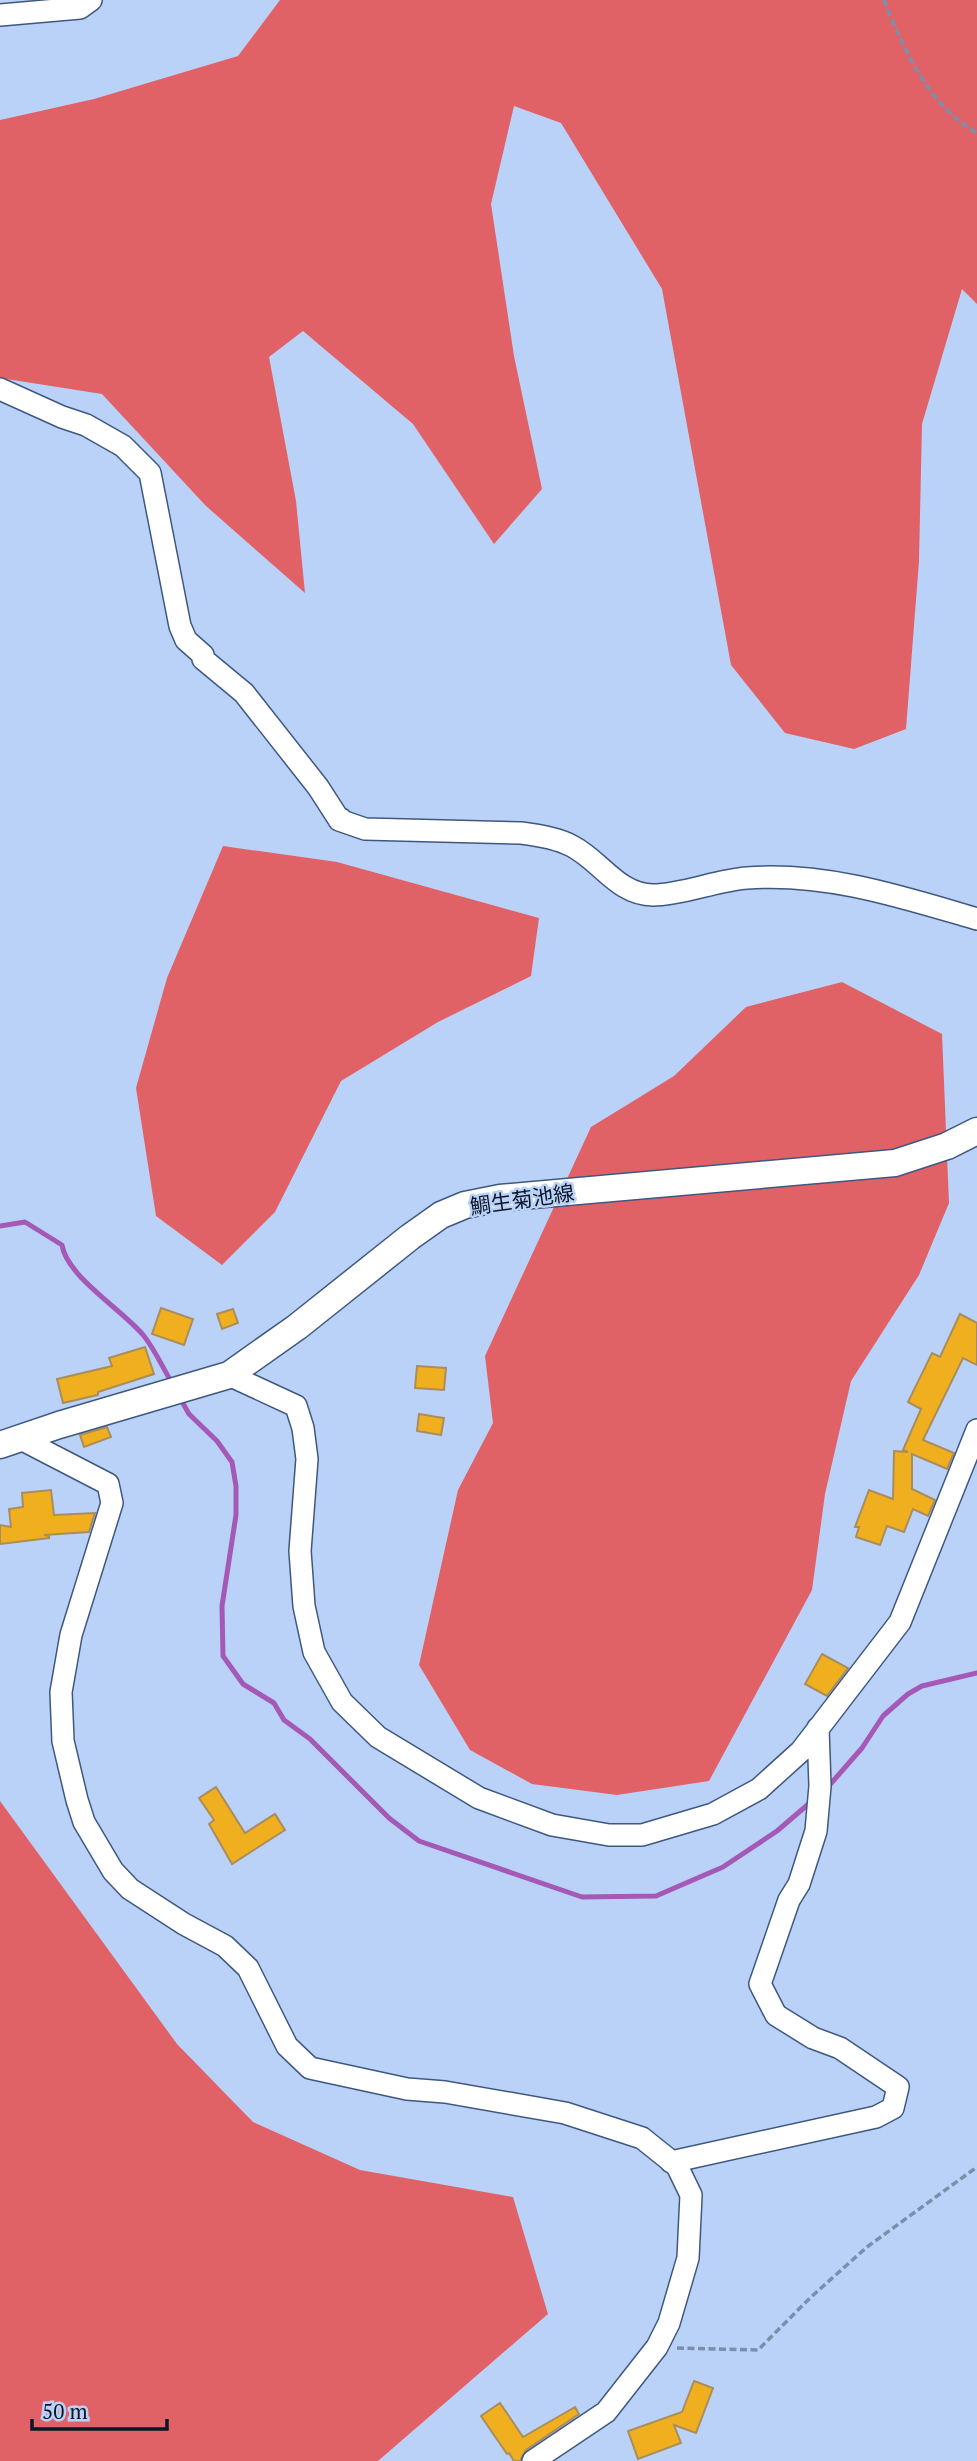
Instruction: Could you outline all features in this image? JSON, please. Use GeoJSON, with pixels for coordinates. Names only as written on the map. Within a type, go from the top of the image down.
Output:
{"type":"FeatureCollection","features":[{"type":"Feature","properties":{"kind":"main road","name":"鯛生菊池線"},"geometry":{"type":"LineString","coordinates":[[10,1442],[229,1375],[297,1327],[441,1214],[466,1205],[500,1198],[895,1163],[947,1146],[977,1130]]}},
{"type":"Feature","properties":{"kind":"street"},"geometry":{"type":"LineString","coordinates":[[0,15],[80,8],[91,0]]}},
{"type":"Feature","properties":{"kind":"street"},"geometry":{"type":"LineString","coordinates":[[0,390],[86,425],[123,446],[150,473],[180,626],[186,640],[244,693],[318,787],[341,819],[339,820],[365,829],[521,833],[541,836],[572,846],[622,887],[652,895],[746,878],[805,877],[830,880],[977,919]]}},
{"type":"Feature","properties":{"kind":"street"},"geometry":{"type":"LineString","coordinates":[[229,1375],[296,1406],[303,1428],[307,1460],[300,1551],[304,1606],[314,1652],[342,1702],[378,1737],[479,1798],[552,1825],[609,1835],[642,1835],[713,1814],[758,1789],[801,1751],[900,1622],[977,1430]]}},
{"type":"Feature","properties":{"kind":"street"},"geometry":{"type":"LineString","coordinates":[[10,1442],[108,1483],[112,1503],[71,1635],[61,1692],[63,1741],[77,1800],[84,1822],[113,1871],[130,1889],[184,1924],[225,1946],[248,1968],[287,2046],[310,2068],[407,2089],[446,2092],[565,2113],[642,2138],[677,2166],[691,2195],[688,2258],[668,2323],[657,2347],[607,2412],[533,2461]]}},
{"type":"Feature","properties":{"kind":"street"},"geometry":{"type":"LineString","coordinates":[[671,2162],[876,2117],[893,2108],[898,2087],[840,2048],[813,2038],[776,2015],[760,1984],[789,1900],[799,1884],[816,1831],[820,1786],[818,1728]]}},
{"type":"Feature","properties":{"kind":"path"},"geometry":{"type":"LineString","coordinates":[[884,0],[908,57],[919,74],[953,116],[977,133]]}},
{"type":"Feature","properties":{"kind":"path"},"geometry":{"type":"LineString","coordinates":[[657,2347],[758,2350],[867,2247],[977,2167]]}},
{"type":"Feature","properties":{"kind":"shaded area"},"geometry":{"type":"Polygon","coordinates":[[[280,0],[977,0],[977,304],[962,289],[922,424],[919,561],[906,729],[854,749],[785,733],[731,665],[662,289],[561,123],[514,106],[491,204],[514,356],[542,489],[494,544],[413,424],[303,331],[269,357],[296,501],[305,593],[206,506],[102,394],[0,378],[0,120],[94,99],[238,56],[280,0]]]}},
{"type":"Feature","properties":{"kind":"shaded area"},"geometry":{"type":"Polygon","coordinates":[[[223,846],[337,862],[539,918],[531,976],[438,1022],[341,1081],[275,1212],[222,1265],[156,1216],[136,1088],[167,978],[223,846]]]}},
{"type":"Feature","properties":{"kind":"shaded area"},"geometry":{"type":"Polygon","coordinates":[[[842,982],[942,1034],[949,1203],[919,1275],[851,1381],[825,1494],[812,1590],[709,1781],[617,1795],[532,1784],[470,1750],[419,1665],[458,1490],[493,1423],[485,1356],[591,1127],[674,1076],[746,1007],[842,982]]]}},
{"type":"Feature","properties":{"kind":"shaded area"},"geometry":{"type":"Polygon","coordinates":[[[0,1801],[177,2044],[253,2122],[360,2170],[513,2197],[548,2314],[378,2461],[0,2461],[0,1801]]]}},
{"type":"Feature","properties":{"kind":"building"},"geometry":{"type":"Polygon","coordinates":[[[161,1308],[193,1319],[184,1345],[152,1334],[161,1308]]]}},
{"type":"Feature","properties":{"kind":"building"},"geometry":{"type":"Polygon","coordinates":[[[233,1309],[238,1323],[222,1329],[217,1314],[233,1309]]]}},
{"type":"Feature","properties":{"kind":"building"},"geometry":{"type":"Polygon","coordinates":[[[960,1314],[977,1323],[977,1365],[963,1358],[923,1440],[954,1453],[947,1469],[912,1454],[912,1489],[935,1500],[928,1516],[913,1509],[904,1532],[887,1526],[880,1545],[856,1537],[859,1527],[855,1527],[869,1490],[893,1499],[894,1451],[908,1452],[903,1450],[921,1409],[908,1402],[932,1353],[940,1357],[960,1314]]]}},
{"type":"Feature","properties":{"kind":"building"},"geometry":{"type":"Polygon","coordinates":[[[145,1347],[154,1374],[98,1392],[98,1395],[63,1403],[57,1379],[112,1366],[109,1358],[145,1347]]]}},
{"type":"Feature","properties":{"kind":"building"},"geometry":{"type":"Polygon","coordinates":[[[417,1366],[446,1368],[444,1390],[415,1388],[417,1366]]]}},
{"type":"Feature","properties":{"kind":"building"},"geometry":{"type":"Polygon","coordinates":[[[419,1414],[444,1418],[441,1435],[417,1431],[419,1414]]]}},
{"type":"Feature","properties":{"kind":"building"},"geometry":{"type":"Polygon","coordinates":[[[107,1427],[111,1437],[84,1447],[80,1435],[107,1427]]]}},
{"type":"Feature","properties":{"kind":"building"},"geometry":{"type":"Polygon","coordinates":[[[51,1490],[54,1515],[95,1513],[89,1532],[44,1535],[49,1538],[0,1544],[0,1525],[11,1527],[9,1509],[23,1507],[22,1493],[51,1490]]]}},
{"type":"Feature","properties":{"kind":"building"},"geometry":{"type":"Polygon","coordinates":[[[822,1654],[848,1668],[827,1696],[805,1684],[822,1654]]]}},
{"type":"Feature","properties":{"kind":"building"},"geometry":{"type":"Polygon","coordinates":[[[216,1787],[245,1833],[275,1814],[285,1830],[232,1864],[209,1824],[214,1820],[199,1798],[216,1787]]]}},
{"type":"Feature","properties":{"kind":"building"},"geometry":{"type":"Polygon","coordinates":[[[694,2381],[713,2388],[696,2433],[674,2425],[681,2443],[638,2459],[628,2431],[682,2412],[694,2381]]]}},
{"type":"Feature","properties":{"kind":"building"},"geometry":{"type":"Polygon","coordinates":[[[500,2403],[523,2437],[575,2407],[579,2414],[526,2450],[520,2461],[514,2461],[481,2416],[500,2403]]]}},
{"type":"Feature","properties":{"kind":"waterway"},"geometry":{"type":"LineString","coordinates":[[0,1226],[25,1222],[62,1245],[74,1269],[144,1336],[172,1383]]}},
{"type":"Feature","properties":{"kind":"waterway"},"geometry":{"type":"LineString","coordinates":[[180,1398],[189,1414],[217,1441],[232,1462],[236,1486],[236,1515],[222,1606],[223,1656],[243,1684],[274,1703],[284,1720],[310,1739],[389,1818],[419,1841],[582,1897],[656,1896],[723,1867],[777,1831],[812,1801]]}},
{"type":"Feature","properties":{"kind":"waterway"},"geometry":{"type":"LineString","coordinates":[[827,1788],[862,1748],[883,1716],[908,1694],[922,1686],[977,1673]]}}]}
